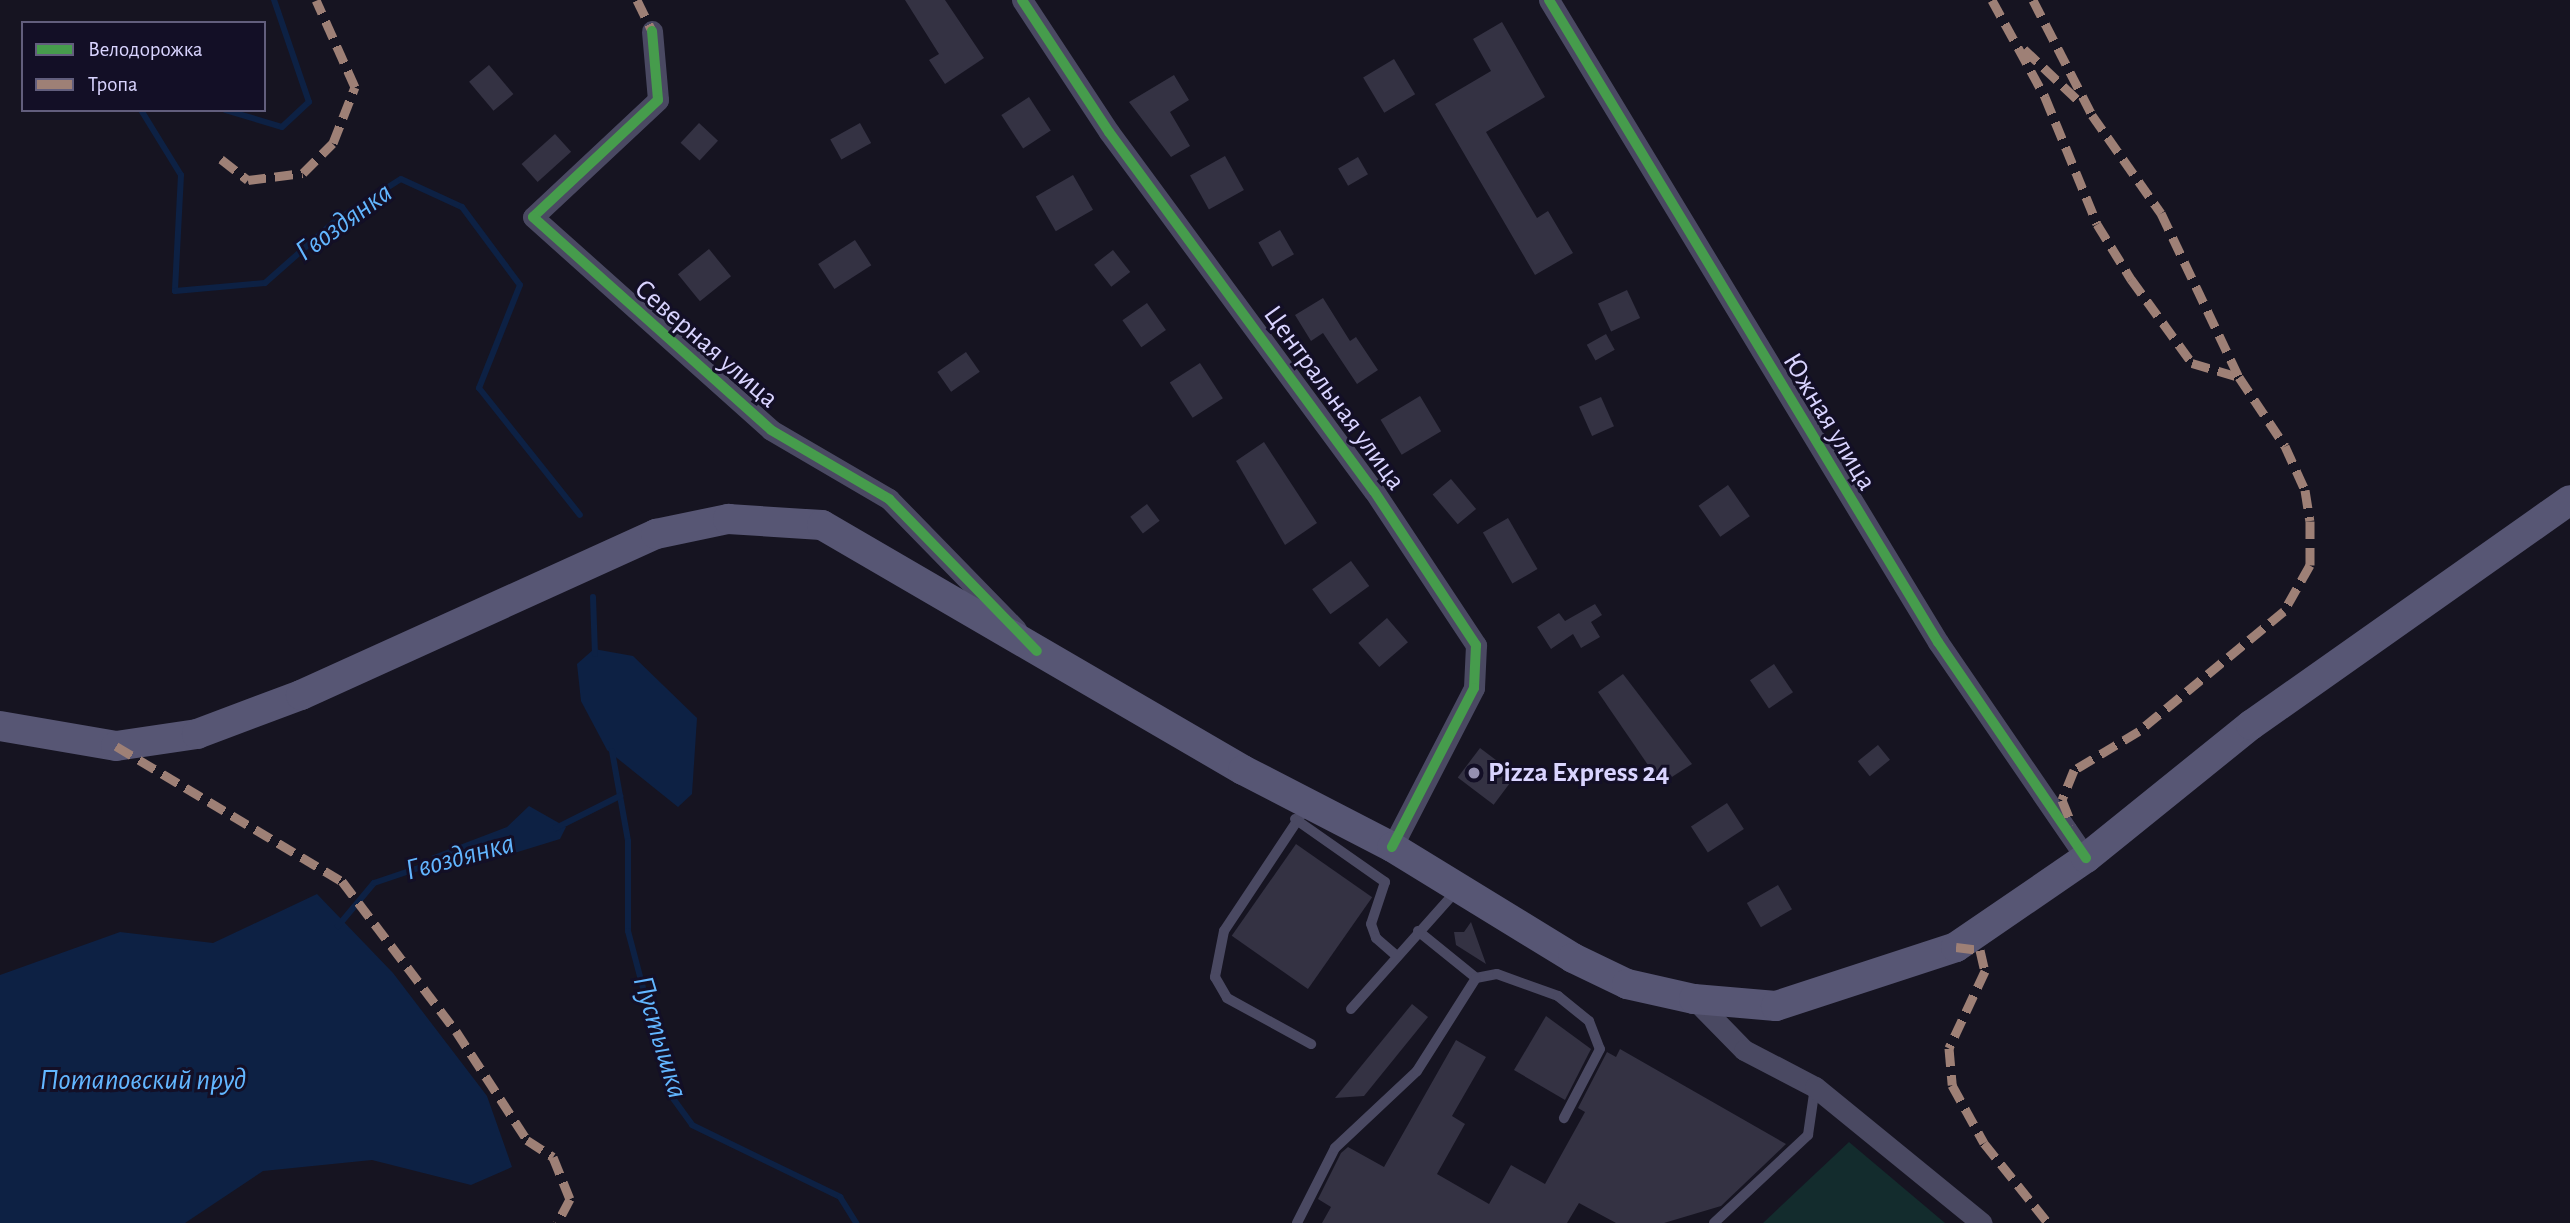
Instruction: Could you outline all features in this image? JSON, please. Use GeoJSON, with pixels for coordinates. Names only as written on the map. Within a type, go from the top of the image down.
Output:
{"type":"FeatureCollection","features":[{"type":"Feature","properties":{"kind":"main road"},"geometry":{"type":"LineString","coordinates":[[0,726],[116,746],[197,734],[301,695],[612,550],[729,519],[822,524],[1302,811],[1392,847],[1627,984],[1694,999],[1776,1006],[1868,981],[1956,947],[2086,858],[2251,725],[2570,499]]}},
{"type":"Feature","properties":{"kind":"street","name":"Центральная улица"},"geometry":{"type":"LineString","coordinates":[[1022,0],[1109,132],[1374,491],[1476,645],[1474,688],[1392,847]]}},
{"type":"Feature","properties":{"kind":"street","name":"Южная улица"},"geometry":{"type":"LineString","coordinates":[[1549,0],[1923,618],[2086,858]]}},
{"type":"Feature","properties":{"kind":"street","name":"Северная улица"},"geometry":{"type":"LineString","coordinates":[[652,31],[658,100],[533,217],[771,430],[890,499],[1037,651]]}},
{"type":"Feature","properties":{"kind":"street"},"geometry":{"type":"LineString","coordinates":[[1694,999],[1744,1050],[1815,1087],[1982,1223]]}},
{"type":"Feature","properties":{"kind":"lane"},"geometry":{"type":"LineString","coordinates":[[1311,1044],[1227,998],[1214,977],[1224,931],[1302,811],[1385,882],[1371,924],[1376,938],[1397,956]]}},
{"type":"Feature","properties":{"kind":"lane"},"geometry":{"type":"LineString","coordinates":[[1351,1009],[1460,887]]}},
{"type":"Feature","properties":{"kind":"lane"},"geometry":{"type":"LineString","coordinates":[[1418,931],[1476,978]]}},
{"type":"Feature","properties":{"kind":"lane"},"geometry":{"type":"LineString","coordinates":[[1297,1223],[1335,1148],[1417,1071],[1476,978],[1497,974],[1558,996],[1589,1021],[1600,1049],[1564,1118]]}},
{"type":"Feature","properties":{"kind":"lane"},"geometry":{"type":"LineString","coordinates":[[1714,1223],[1808,1135],[1815,1087]]}},
{"type":"Feature","properties":{"kind":"green space"},"geometry":{"type":"Polygon","coordinates":[[[1849,1142],[1945,1223],[1763,1223],[1849,1142]]]}},
{"type":"Feature","properties":{"kind":"water"},"geometry":{"type":"Polygon","coordinates":[[[594,649],[633,656],[697,718],[692,794],[678,807],[607,750],[581,701],[577,664],[594,649]]]}},
{"type":"Feature","properties":{"kind":"water"},"geometry":{"type":"Polygon","coordinates":[[[529,806],[566,827],[560,839],[489,861],[458,864],[431,856],[507,827],[529,806]]]}},
{"type":"Feature","properties":{"kind":"water","name":"Потаповский пруд"},"geometry":{"type":"Polygon","coordinates":[[[317,894],[393,973],[487,1096],[512,1167],[471,1185],[372,1160],[263,1171],[185,1223],[0,1223],[0,975],[120,932],[213,943],[317,894]]]}},
{"type":"Feature","properties":{"kind":"building"},"geometry":{"type":"Polygon","coordinates":[[[905,0],[945,0],[984,58],[945,84],[929,60],[939,54],[905,0]]]}},
{"type":"Feature","properties":{"kind":"building"},"geometry":{"type":"Polygon","coordinates":[[[1502,22],[1545,97],[1486,132],[1537,218],[1548,211],[1573,253],[1535,275],[1435,104],[1491,71],[1473,39],[1502,22]]]}},
{"type":"Feature","properties":{"kind":"building"},"geometry":{"type":"Polygon","coordinates":[[[1394,59],[1415,94],[1384,113],[1363,78],[1394,59]]]}},
{"type":"Feature","properties":{"kind":"building"},"geometry":{"type":"Polygon","coordinates":[[[489,65],[513,94],[494,111],[469,82],[489,65]]]}},
{"type":"Feature","properties":{"kind":"building"},"geometry":{"type":"Polygon","coordinates":[[[1174,75],[1189,100],[1170,112],[1190,146],[1171,157],[1129,102],[1174,75]]]}},
{"type":"Feature","properties":{"kind":"building"},"geometry":{"type":"Polygon","coordinates":[[[1029,97],[1051,131],[1023,149],[1001,115],[1029,97]]]}},
{"type":"Feature","properties":{"kind":"building"},"geometry":{"type":"Polygon","coordinates":[[[699,123],[718,141],[700,160],[681,143],[699,123]]]}},
{"type":"Feature","properties":{"kind":"building"},"geometry":{"type":"Polygon","coordinates":[[[860,123],[871,143],[841,160],[830,139],[860,123]]]}},
{"type":"Feature","properties":{"kind":"building"},"geometry":{"type":"Polygon","coordinates":[[[555,134],[571,152],[538,182],[522,164],[555,134]]]}},
{"type":"Feature","properties":{"kind":"building"},"geometry":{"type":"Polygon","coordinates":[[[1225,156],[1244,190],[1209,210],[1190,175],[1225,156]]]}},
{"type":"Feature","properties":{"kind":"building"},"geometry":{"type":"Polygon","coordinates":[[[1358,157],[1368,174],[1348,186],[1338,168],[1358,157]]]}},
{"type":"Feature","properties":{"kind":"building"},"geometry":{"type":"Polygon","coordinates":[[[1073,175],[1093,210],[1056,231],[1036,197],[1073,175]]]}},
{"type":"Feature","properties":{"kind":"building"},"geometry":{"type":"Polygon","coordinates":[[[1280,230],[1294,254],[1272,267],[1258,242],[1280,230]]]}},
{"type":"Feature","properties":{"kind":"building"},"geometry":{"type":"Polygon","coordinates":[[[855,240],[871,265],[834,289],[818,264],[855,240]]]}},
{"type":"Feature","properties":{"kind":"building"},"geometry":{"type":"Polygon","coordinates":[[[709,249],[731,276],[700,301],[678,274],[709,249]]]}},
{"type":"Feature","properties":{"kind":"building"},"geometry":{"type":"Polygon","coordinates":[[[1113,250],[1130,272],[1111,287],[1094,265],[1113,250]]]}},
{"type":"Feature","properties":{"kind":"building"},"geometry":{"type":"Polygon","coordinates":[[[1627,290],[1640,318],[1611,332],[1598,304],[1627,290]]]}},
{"type":"Feature","properties":{"kind":"building"},"geometry":{"type":"Polygon","coordinates":[[[1323,298],[1350,341],[1356,337],[1378,370],[1357,384],[1323,333],[1311,341],[1295,315],[1323,298]]]}},
{"type":"Feature","properties":{"kind":"building"},"geometry":{"type":"Polygon","coordinates":[[[1147,303],[1166,330],[1141,347],[1122,320],[1147,303]]]}},
{"type":"Feature","properties":{"kind":"building"},"geometry":{"type":"Polygon","coordinates":[[[1606,334],[1615,350],[1595,360],[1587,345],[1606,334]]]}},
{"type":"Feature","properties":{"kind":"building"},"geometry":{"type":"Polygon","coordinates":[[[966,352],[980,372],[951,392],[937,372],[966,352]]]}},
{"type":"Feature","properties":{"kind":"building"},"geometry":{"type":"Polygon","coordinates":[[[1200,363],[1223,398],[1193,418],[1170,383],[1200,363]]]}},
{"type":"Feature","properties":{"kind":"building"},"geometry":{"type":"Polygon","coordinates":[[[1420,396],[1441,431],[1402,455],[1381,420],[1420,396]]]}},
{"type":"Feature","properties":{"kind":"building"},"geometry":{"type":"Polygon","coordinates":[[[1601,397],[1614,426],[1592,436],[1579,407],[1601,397]]]}},
{"type":"Feature","properties":{"kind":"building"},"geometry":{"type":"Polygon","coordinates":[[[1264,442],[1317,523],[1285,545],[1236,461],[1264,442]]]}},
{"type":"Feature","properties":{"kind":"building"},"geometry":{"type":"Polygon","coordinates":[[[1451,479],[1476,509],[1458,524],[1433,494],[1451,479]]]}},
{"type":"Feature","properties":{"kind":"building"},"geometry":{"type":"Polygon","coordinates":[[[1728,485],[1750,516],[1720,537],[1699,506],[1728,485]]]}},
{"type":"Feature","properties":{"kind":"building"},"geometry":{"type":"Polygon","coordinates":[[[1147,504],[1160,521],[1143,533],[1130,517],[1147,504]]]}},
{"type":"Feature","properties":{"kind":"building"},"geometry":{"type":"Polygon","coordinates":[[[1508,518],[1538,569],[1512,584],[1483,532],[1508,518]]]}},
{"type":"Feature","properties":{"kind":"building"},"geometry":{"type":"Polygon","coordinates":[[[1351,561],[1369,586],[1330,614],[1312,589],[1351,561]]]}},
{"type":"Feature","properties":{"kind":"building"},"geometry":{"type":"Polygon","coordinates":[[[1595,604],[1602,615],[1591,622],[1600,637],[1581,648],[1573,634],[1551,649],[1537,627],[1559,613],[1565,621],[1595,604]]]}},
{"type":"Feature","properties":{"kind":"building"},"geometry":{"type":"Polygon","coordinates":[[[1387,618],[1408,642],[1379,667],[1358,643],[1387,618]]]}},
{"type":"Feature","properties":{"kind":"building"},"geometry":{"type":"Polygon","coordinates":[[[1774,664],[1793,692],[1769,708],[1750,680],[1774,664]]]}},
{"type":"Feature","properties":{"kind":"building"},"geometry":{"type":"Polygon","coordinates":[[[1623,674],[1692,764],[1661,784],[1598,692],[1623,674]]]}},
{"type":"Feature","properties":{"kind":"building"},"geometry":{"type":"Polygon","coordinates":[[[1878,745],[1890,760],[1870,776],[1858,761],[1878,745]]]}},
{"type":"Feature","properties":{"kind":"building"},"geometry":{"type":"Polygon","coordinates":[[[1480,748],[1516,775],[1494,805],[1458,778],[1480,748]]]}},
{"type":"Feature","properties":{"kind":"building"},"geometry":{"type":"Polygon","coordinates":[[[1727,803],[1744,829],[1708,852],[1691,826],[1727,803]]]}},
{"type":"Feature","properties":{"kind":"building"},"geometry":{"type":"Polygon","coordinates":[[[1296,844],[1372,897],[1308,989],[1232,936],[1296,844]]]}},
{"type":"Feature","properties":{"kind":"building"},"geometry":{"type":"Polygon","coordinates":[[[1778,885],[1792,909],[1761,927],[1747,903],[1778,885]]]}},
{"type":"Feature","properties":{"kind":"building"},"geometry":{"type":"Polygon","coordinates":[[[1471,922],[1486,964],[1456,945],[1454,932],[1464,932],[1471,922]]]}},
{"type":"Feature","properties":{"kind":"building"},"geometry":{"type":"Polygon","coordinates":[[[1412,1004],[1428,1017],[1364,1096],[1335,1098],[1412,1004]]]}},
{"type":"Feature","properties":{"kind":"building"},"geometry":{"type":"Polygon","coordinates":[[[1546,1016],[1591,1049],[1565,1100],[1514,1070],[1546,1016]]]}},
{"type":"Feature","properties":{"kind":"building"},"geometry":{"type":"Polygon","coordinates":[[[1456,1040],[1486,1057],[1452,1116],[1465,1124],[1437,1174],[1489,1204],[1511,1165],[1545,1184],[1585,1112],[1578,1108],[1607,1052],[1616,1057],[1620,1049],[1786,1144],[1721,1206],[1664,1223],[1616,1223],[1579,1203],[1567,1223],[1322,1223],[1331,1207],[1318,1199],[1341,1153],[1348,1147],[1384,1167],[1456,1040]]]}},
{"type":"Feature","properties":{"kind":"waterway","name":"Гвоздянка"},"geometry":{"type":"LineString","coordinates":[[232,112],[282,127],[309,102],[274,0]]}},
{"type":"Feature","properties":{"kind":"waterway","name":"Гвоздянка"},"geometry":{"type":"LineString","coordinates":[[142,112],[181,175],[175,291],[265,283],[335,221],[401,179],[462,207],[520,285],[479,388],[580,515]]}},
{"type":"Feature","properties":{"kind":"waterway","name":"Гвоздянка"},"geometry":{"type":"LineString","coordinates":[[593,597],[595,654]]}},
{"type":"Feature","properties":{"kind":"waterway","name":"Пустышка"},"geometry":{"type":"LineString","coordinates":[[612,751],[628,841],[628,931],[672,1097],[692,1125],[840,1197],[856,1223]]}},
{"type":"Feature","properties":{"kind":"waterway","name":"Гвоздянка"},"geometry":{"type":"LineString","coordinates":[[556,828],[620,796]]}},
{"type":"Feature","properties":{"kind":"waterway","name":"Гвоздянка"},"geometry":{"type":"LineString","coordinates":[[338,926],[374,883],[448,858]]}},
{"type":"Feature","properties":{"kind":"marked path"},"geometry":{"type":"LineString","coordinates":[[221,159],[248,180],[303,173],[333,143],[355,87],[316,0]]}},
{"type":"Feature","properties":{"kind":"marked path"},"geometry":{"type":"LineString","coordinates":[[637,0],[652,31]]}},
{"type":"Feature","properties":{"kind":"marked path"},"geometry":{"type":"LineString","coordinates":[[1992,0],[2045,97],[2097,224],[2131,279],[2192,363],[2239,377]]}},
{"type":"Feature","properties":{"kind":"marked path"},"geometry":{"type":"LineString","coordinates":[[2033,0],[2092,115],[2161,213],[2239,377],[2285,446],[2305,490],[2310,521],[2310,565],[2284,611],[2139,731],[2074,770],[2062,800],[2072,825]]}},
{"type":"Feature","properties":{"kind":"marked path"},"geometry":{"type":"LineString","coordinates":[[2024,49],[2080,102]]}},
{"type":"Feature","properties":{"kind":"marked path"},"geometry":{"type":"LineString","coordinates":[[116,746],[342,881],[456,1031],[527,1140],[553,1157],[570,1199],[557,1223]]}},
{"type":"Feature","properties":{"kind":"marked path"},"geometry":{"type":"LineString","coordinates":[[1956,947],[1980,950],[1985,971],[1949,1048],[1952,1085],[1984,1143],[2048,1223]]}},
{"type":"Feature","properties":{"kind":"cycle path"},"geometry":{"type":"LineString","coordinates":[[1022,0],[1109,132],[1374,491],[1476,645],[1474,688],[1392,847]]}},
{"type":"Feature","properties":{"kind":"cycle path"},"geometry":{"type":"LineString","coordinates":[[1549,0],[1938,642],[2086,858]]}},
{"type":"Feature","properties":{"kind":"cycle path"},"geometry":{"type":"LineString","coordinates":[[652,31],[658,100],[533,217],[771,430],[889,499],[1037,651]]}},
{"type":"Feature","properties":{"kind":"place","name":"Pizza Express 24"},"geometry":{"type":"Point","coordinates":[1474,773]}}]}
